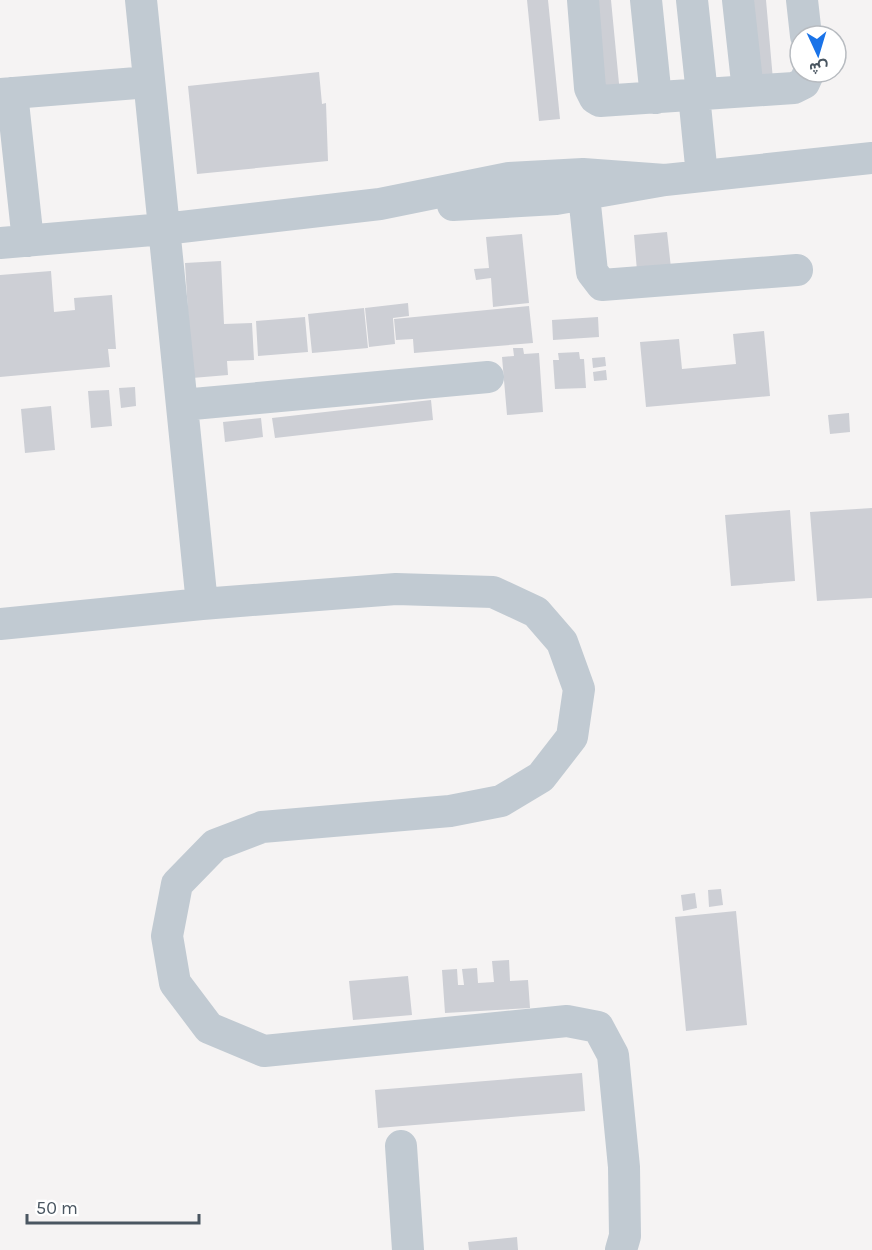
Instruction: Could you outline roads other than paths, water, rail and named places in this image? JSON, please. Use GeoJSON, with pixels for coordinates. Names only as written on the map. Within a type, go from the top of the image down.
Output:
{"type":"FeatureCollection","features":[{"type":"Feature","properties":{"kind":"lane"},"geometry":{"type":"LineString","coordinates":[[141,0],[202,604]]}},
{"type":"Feature","properties":{"kind":"lane"},"geometry":{"type":"LineString","coordinates":[[583,0],[590,88],[595,98],[606,101],[656,98],[802,84]]}},
{"type":"Feature","properties":{"kind":"lane"},"geometry":{"type":"LineString","coordinates":[[646,0],[656,98]]}},
{"type":"Feature","properties":{"kind":"lane"},"geometry":{"type":"LineString","coordinates":[[692,0],[702,176]]}},
{"type":"Feature","properties":{"kind":"lane"},"geometry":{"type":"LineString","coordinates":[[738,0],[748,91]]}},
{"type":"Feature","properties":{"kind":"lane"},"geometry":{"type":"LineString","coordinates":[[802,0],[805,24]]}},
{"type":"Feature","properties":{"kind":"lane"},"geometry":{"type":"LineString","coordinates":[[149,82],[6,94],[14,242],[380,204],[509,178],[614,174],[665,180]]}},
{"type":"Feature","properties":{"kind":"lane"},"geometry":{"type":"LineString","coordinates":[[380,204],[468,205],[584,195],[665,180],[872,158]]}},
{"type":"Feature","properties":{"kind":"lane"},"geometry":{"type":"LineString","coordinates":[[584,195],[592,272],[602,285],[797,270]]}},
{"type":"Feature","properties":{"kind":"lane"},"geometry":{"type":"LineString","coordinates":[[182,405],[488,377]]}},
{"type":"Feature","properties":{"kind":"lane"},"geometry":{"type":"LineString","coordinates":[[0,624],[202,604],[396,589],[492,592],[536,612],[562,642],[579,689],[572,737],[541,777],[501,801],[450,811],[262,827],[214,845],[177,884],[166,936],[175,982],[209,1028],[264,1051],[567,1021],[598,1027],[613,1055],[624,1167],[625,1236],[621,1250]]}},
{"type":"Feature","properties":{"kind":"lane"},"geometry":{"type":"LineString","coordinates":[[401,1146],[408,1250]]}}]}
